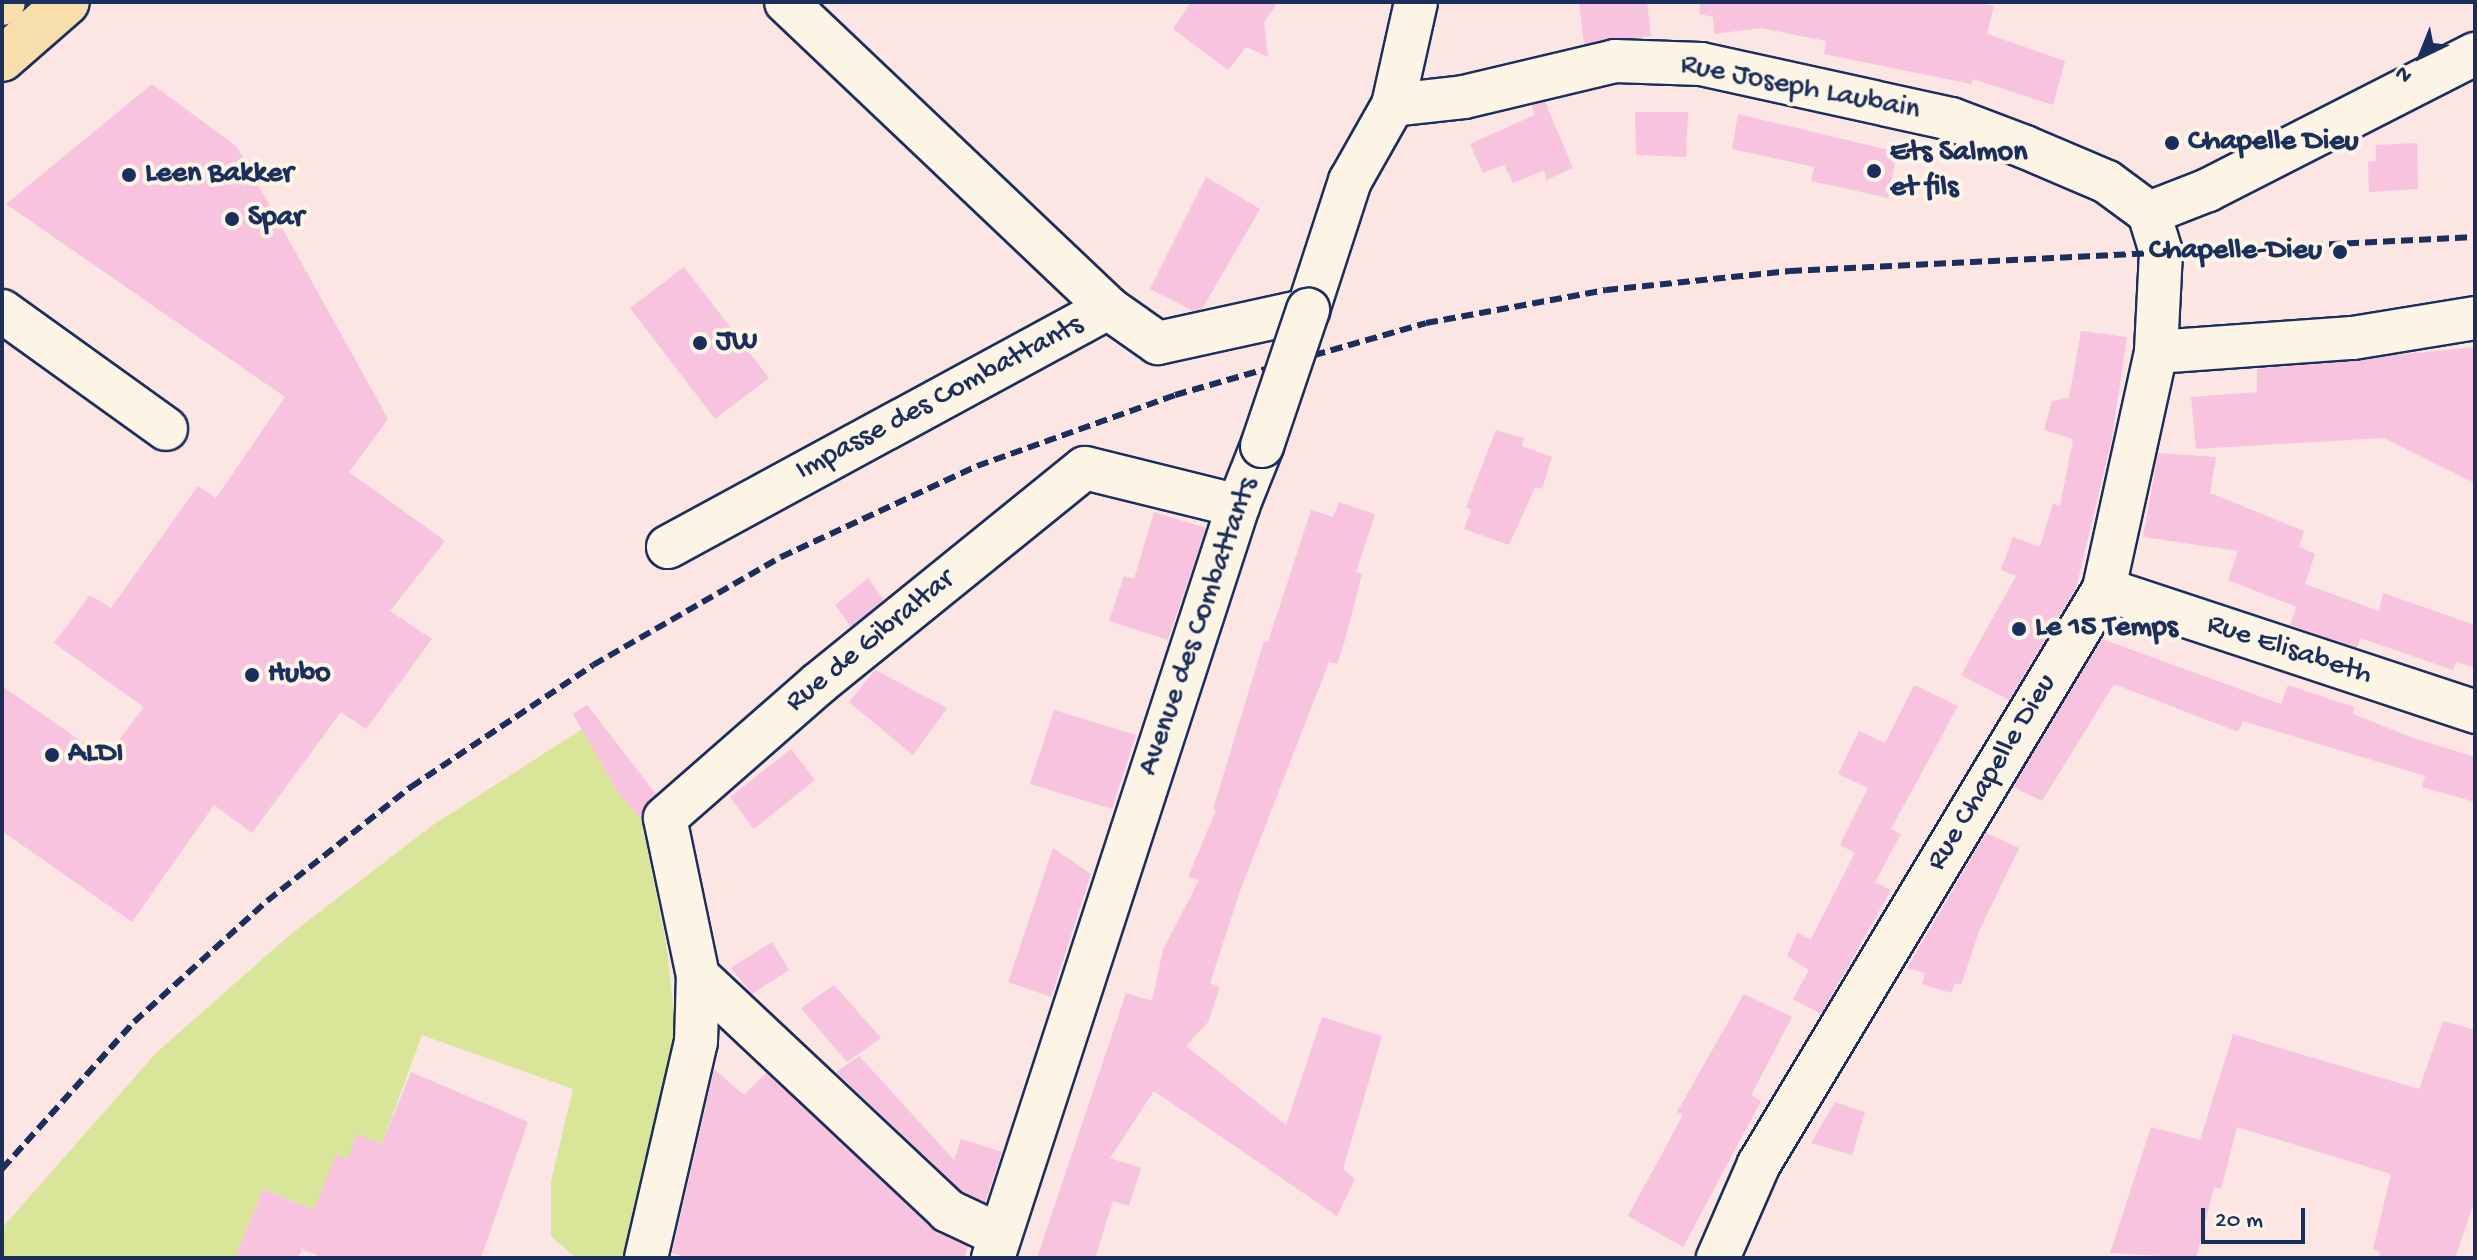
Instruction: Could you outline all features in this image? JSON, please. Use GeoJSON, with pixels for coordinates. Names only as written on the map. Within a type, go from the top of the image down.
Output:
{"type":"FeatureCollection","features":[{"type":"Feature","properties":{"kind":"main road"},"geometry":{"type":"LineString","coordinates":[[2,59],[67,2]]}},
{"type":"Feature","properties":{"kind":"street"},"geometry":{"type":"LineString","coordinates":[[786,2],[1108,308]]}},
{"type":"Feature","properties":{"kind":"street","name":"Avenue des Combattants"},"geometry":{"type":"LineString","coordinates":[[996,1247],[1238,506],[1262,446],[1350,181],[1393,105],[1416,2]]}},
{"type":"Feature","properties":{"kind":"street"},"geometry":{"type":"LineString","coordinates":[[2155,233],[2208,190],[2475,54]]}},
{"type":"Feature","properties":{"kind":"street","name":"Rue Joseph Laubain"},"geometry":{"type":"LineString","coordinates":[[1393,105],[1464,97],[1615,61],[1701,64],[1951,119],[2107,182],[2155,233]]}},
{"type":"Feature","properties":{"kind":"street","name":"Rue Chapelle Dieu"},"geometry":{"type":"LineString","coordinates":[[1718,1258],[1759,1164],[2104,589],[2156,352],[2155,233]]}},
{"type":"Feature","properties":{"kind":"street","name":"Impasse des Combattants"},"geometry":{"type":"LineString","coordinates":[[668,547],[1108,308],[1158,343],[1308,310]]}},
{"type":"Feature","properties":{"kind":"street"},"geometry":{"type":"LineString","coordinates":[[2,311],[166,429]]}},
{"type":"Feature","properties":{"kind":"street"},"geometry":{"type":"LineString","coordinates":[[2156,352],[2353,338],[2475,318]]}},
{"type":"Feature","properties":{"kind":"street","name":"Rue de Gibraltar"},"geometry":{"type":"LineString","coordinates":[[646,1258],[696,1042],[698,976],[665,818],[818,684],[1085,468],[1238,506]]}},
{"type":"Feature","properties":{"kind":"street","name":"Rue Elisabeth"},"geometry":{"type":"LineString","coordinates":[[2104,589],[2475,712]]}},
{"type":"Feature","properties":{"kind":"street"},"geometry":{"type":"LineString","coordinates":[[698,976],[948,1211],[996,1247]]}},
{"type":"Feature","properties":{"kind":"green space"},"geometry":{"type":"Polygon","coordinates":[[[582,729],[618,793],[641,819],[666,942],[678,1048],[632,1258],[576,1258],[551,1236],[551,1181],[573,1089],[422,1035],[382,1144],[348,1159],[336,1154],[317,1211],[263,1189],[235,1258],[2,1256],[2,1228],[156,1053],[292,933],[433,825],[582,729]]]}},
{"type":"Feature","properties":{"kind":"building"},"geometry":{"type":"Polygon","coordinates":[[[1191,2],[1278,2],[1264,22],[1268,57],[1246,47],[1228,70],[1173,29],[1191,2]]]}},
{"type":"Feature","properties":{"kind":"building"},"geometry":{"type":"Polygon","coordinates":[[[1579,2],[1647,2],[1651,36],[1584,44],[1579,2]]]}},
{"type":"Feature","properties":{"kind":"building"},"geometry":{"type":"Polygon","coordinates":[[[1700,2],[1973,2],[1994,6],[1987,34],[2065,61],[2053,105],[1973,79],[1971,84],[1824,54],[1826,41],[1761,28],[1714,34],[1713,17],[1699,14],[1700,2]]]}},
{"type":"Feature","properties":{"kind":"building"},"geometry":{"type":"Polygon","coordinates":[[[152,84],[237,147],[388,419],[349,472],[445,541],[390,611],[432,639],[366,729],[341,712],[252,833],[214,805],[132,922],[2,831],[2,686],[105,758],[144,707],[54,643],[90,595],[111,608],[198,486],[216,498],[285,397],[6,204],[152,84]]]}},
{"type":"Feature","properties":{"kind":"building"},"geometry":{"type":"Polygon","coordinates":[[[1545,102],[1573,168],[1546,180],[1544,170],[1513,183],[1504,165],[1483,173],[1470,144],[1534,115],[1532,105],[1545,102]]]}},
{"type":"Feature","properties":{"kind":"building"},"geometry":{"type":"Polygon","coordinates":[[[1635,112],[1688,112],[1686,157],[1636,155],[1635,112]]]}},
{"type":"Feature","properties":{"kind":"building"},"geometry":{"type":"Polygon","coordinates":[[[1738,114],[1897,152],[1888,198],[1811,181],[1814,167],[1732,149],[1738,114]]]}},
{"type":"Feature","properties":{"kind":"building"},"geometry":{"type":"Polygon","coordinates":[[[2417,143],[2418,189],[2369,192],[2368,162],[2376,161],[2376,145],[2417,143]]]}},
{"type":"Feature","properties":{"kind":"building"},"geometry":{"type":"Polygon","coordinates":[[[1206,177],[1260,209],[1202,309],[1193,311],[1150,289],[1206,177]]]}},
{"type":"Feature","properties":{"kind":"building","name":"JW"},"geometry":{"type":"Polygon","coordinates":[[[684,267],[769,378],[715,419],[630,308],[684,267]]]}},
{"type":"Feature","properties":{"kind":"building"},"geometry":{"type":"Polygon","coordinates":[[[2081,331],[2127,337],[2111,443],[2076,588],[2009,700],[1961,675],[2016,576],[2001,570],[2013,537],[2040,547],[2053,503],[2060,506],[2073,439],[2044,430],[2052,401],[2069,398],[2081,331]]]}},
{"type":"Feature","properties":{"kind":"building"},"geometry":{"type":"Polygon","coordinates":[[[2475,347],[2475,483],[2384,438],[2196,449],[2191,397],[2257,392],[2257,369],[2475,347]]]}},
{"type":"Feature","properties":{"kind":"building"},"geometry":{"type":"Polygon","coordinates":[[[1496,430],[1524,438],[1522,446],[1552,457],[1542,489],[1535,487],[1509,545],[1464,529],[1471,510],[1466,507],[1496,430]]]}},
{"type":"Feature","properties":{"kind":"building"},"geometry":{"type":"Polygon","coordinates":[[[2158,453],[2216,457],[2210,493],[2304,531],[2299,547],[2315,554],[2305,584],[2379,611],[2383,593],[2475,625],[2475,668],[2456,662],[2453,670],[2360,638],[2357,648],[2290,625],[2296,607],[2228,580],[2238,551],[2143,537],[2158,453]]]}},
{"type":"Feature","properties":{"kind":"building"},"geometry":{"type":"Polygon","coordinates":[[[1339,502],[1375,514],[1356,572],[1362,574],[1345,640],[1337,664],[1329,662],[1240,891],[1210,983],[1220,987],[1208,1022],[1186,1046],[1286,1125],[1322,1017],[1382,1036],[1343,1169],[1355,1179],[1337,1216],[1154,1091],[1110,1158],[1141,1168],[1129,1206],[1113,1201],[1095,1258],[1037,1258],[1126,993],[1152,1001],[1163,950],[1199,880],[1188,877],[1216,810],[1213,809],[1264,641],[1268,642],[1311,510],[1333,517],[1339,502]]]}},
{"type":"Feature","properties":{"kind":"building"},"geometry":{"type":"Polygon","coordinates":[[[1154,512],[1206,528],[1168,640],[1109,621],[1124,576],[1134,579],[1154,512]]]}},
{"type":"Feature","properties":{"kind":"building"},"geometry":{"type":"Polygon","coordinates":[[[868,578],[884,600],[851,627],[835,605],[868,578]]]}},
{"type":"Feature","properties":{"kind":"building"},"geometry":{"type":"Polygon","coordinates":[[[2102,639],[2281,704],[2288,685],[2354,707],[2353,714],[2416,739],[2475,757],[2475,802],[2422,787],[2425,776],[2243,721],[2238,732],[2114,684],[2042,801],[2013,787],[2102,639]]]}},
{"type":"Feature","properties":{"kind":"building"},"geometry":{"type":"Polygon","coordinates":[[[875,670],[947,708],[913,755],[849,702],[875,670]]]}},
{"type":"Feature","properties":{"kind":"building"},"geometry":{"type":"Polygon","coordinates":[[[1914,685],[1958,706],[1891,829],[1901,834],[1875,882],[1891,890],[1821,1014],[1793,999],[1809,970],[1787,956],[1797,933],[1811,939],[1855,853],[1840,845],[1868,788],[1838,774],[1859,731],[1885,743],[1914,685]]]}},
{"type":"Feature","properties":{"kind":"building"},"geometry":{"type":"Polygon","coordinates":[[[587,705],[656,794],[641,819],[618,793],[573,714],[587,705]]]}},
{"type":"Feature","properties":{"kind":"building"},"geometry":{"type":"Polygon","coordinates":[[[1054,710],[1136,735],[1112,809],[1030,784],[1054,710]]]}},
{"type":"Feature","properties":{"kind":"building"},"geometry":{"type":"Polygon","coordinates":[[[791,749],[815,780],[754,829],[730,797],[791,749]]]}},
{"type":"Feature","properties":{"kind":"building"},"geometry":{"type":"Polygon","coordinates":[[[1986,833],[2019,848],[1979,931],[1961,985],[1955,983],[1951,993],[1922,984],[1925,973],[1907,968],[1986,833]]]}},
{"type":"Feature","properties":{"kind":"building"},"geometry":{"type":"Polygon","coordinates":[[[1053,848],[1091,874],[1051,997],[1008,982],[1053,848]]]}},
{"type":"Feature","properties":{"kind":"building"},"geometry":{"type":"Polygon","coordinates":[[[772,942],[789,970],[752,994],[731,968],[772,942]]]}},
{"type":"Feature","properties":{"kind":"building"},"geometry":{"type":"Polygon","coordinates":[[[834,985],[881,1038],[847,1062],[801,1008],[834,985]]]}},
{"type":"Feature","properties":{"kind":"building"},"geometry":{"type":"Polygon","coordinates":[[[1744,994],[1792,1017],[1751,1095],[1761,1101],[1683,1247],[1628,1216],[1683,1115],[1677,1112],[1744,994]]]}},
{"type":"Feature","properties":{"kind":"building"},"geometry":{"type":"Polygon","coordinates":[[[2443,1021],[2475,1030],[2475,1200],[2455,1258],[2378,1258],[2380,1252],[2373,1249],[2391,1174],[2237,1127],[2221,1189],[2214,1187],[2196,1258],[2110,1253],[2151,1127],[2200,1140],[2233,1034],[2419,1089],[2443,1021]]]}},
{"type":"Feature","properties":{"kind":"building"},"geometry":{"type":"Polygon","coordinates":[[[859,1056],[954,1160],[961,1139],[1002,1152],[985,1202],[962,1191],[836,1072],[859,1056]]]}},
{"type":"Feature","properties":{"kind":"building"},"geometry":{"type":"Polygon","coordinates":[[[714,1069],[744,1095],[766,1073],[932,1228],[968,1247],[964,1258],[691,1258],[672,1253],[714,1069]]]}},
{"type":"Feature","properties":{"kind":"building"},"geometry":{"type":"Polygon","coordinates":[[[411,1072],[528,1122],[481,1258],[323,1258],[302,1249],[298,1258],[235,1258],[263,1189],[314,1210],[336,1154],[348,1159],[356,1134],[382,1144],[411,1072]]]}},
{"type":"Feature","properties":{"kind":"building"},"geometry":{"type":"Polygon","coordinates":[[[1835,1102],[1865,1112],[1852,1155],[1811,1143],[1835,1102]]]}},
{"type":"Feature","properties":{"kind":"railway"},"geometry":{"type":"LineString","coordinates":[[2,1169],[134,1022],[267,901],[411,787],[593,665],[781,557],[977,466],[1175,395],[1426,323],[1606,290],[1790,271],[2475,237]]}},
{"type":"Feature","properties":{"kind":"place","name":"Chapelle Dieu"},"geometry":{"type":"Point","coordinates":[2172,143]}},
{"type":"Feature","properties":{"kind":"place","name":"Ets Salmon et fils"},"geometry":{"type":"Point","coordinates":[1874,171]}},
{"type":"Feature","properties":{"kind":"place","name":"Leen Bakker"},"geometry":{"type":"Point","coordinates":[129,175]}},
{"type":"Feature","properties":{"kind":"place","name":"Spar"},"geometry":{"type":"Point","coordinates":[232,219]}},
{"type":"Feature","properties":{"kind":"place","name":"Chapelle-Dieu"},"geometry":{"type":"Point","coordinates":[2340,252]}},
{"type":"Feature","properties":{"kind":"place","name":"JW"},"geometry":{"type":"Point","coordinates":[700,343]}},
{"type":"Feature","properties":{"kind":"place","name":"Le 15 Temps"},"geometry":{"type":"Point","coordinates":[2019,629]}},
{"type":"Feature","properties":{"kind":"place","name":"Hubo"},"geometry":{"type":"Point","coordinates":[252,675]}},
{"type":"Feature","properties":{"kind":"place","name":"ALDI"},"geometry":{"type":"Point","coordinates":[52,755]}}]}
